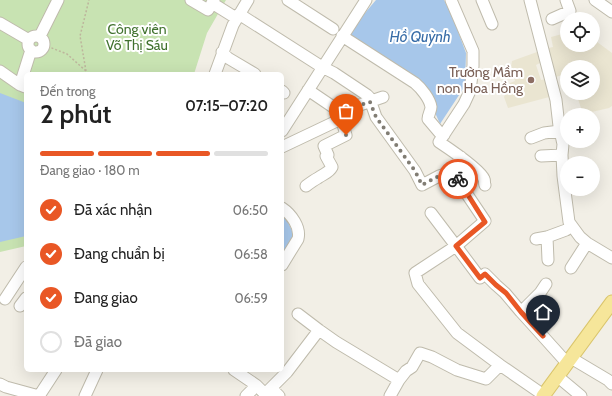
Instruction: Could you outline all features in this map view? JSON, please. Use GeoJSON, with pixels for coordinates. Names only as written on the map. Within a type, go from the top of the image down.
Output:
{"type":"FeatureCollection","features":[{"type":"Feature","properties":{"kind":"main road"},"geometry":{"type":"LineString","coordinates":[[544,396],[612,302]]}},
{"type":"Feature","properties":{"kind":"street"},"geometry":{"type":"LineString","coordinates":[[25,72],[30,38],[34,36],[42,41],[58,0]]}},
{"type":"Feature","properties":{"kind":"street"},"geometry":{"type":"LineString","coordinates":[[191,0],[208,10],[213,1],[334,73],[367,95],[376,117],[415,171],[422,185],[439,176],[452,172],[461,157]]}},
{"type":"Feature","properties":{"kind":"street"},"geometry":{"type":"LineString","coordinates":[[216,72],[237,16],[248,0]]}},
{"type":"Feature","properties":{"kind":"street"},"geometry":{"type":"LineString","coordinates":[[288,0],[332,29]]}},
{"type":"Feature","properties":{"kind":"street"},"geometry":{"type":"LineString","coordinates":[[284,125],[366,0]]}},
{"type":"Feature","properties":{"kind":"street"},"geometry":{"type":"LineString","coordinates":[[439,140],[464,104],[470,91],[473,66],[473,51],[451,0]]}},
{"type":"Feature","properties":{"kind":"street"},"geometry":{"type":"LineString","coordinates":[[482,0],[492,24]]}},
{"type":"Feature","properties":{"kind":"street"},"geometry":{"type":"LineString","coordinates":[[530,0],[560,118]]}},
{"type":"Feature","properties":{"kind":"street"},"geometry":{"type":"LineString","coordinates":[[552,19],[570,11],[566,0]]}},
{"type":"Feature","properties":{"kind":"street"},"geometry":{"type":"LineString","coordinates":[[595,0],[612,12]]}},
{"type":"Feature","properties":{"kind":"street"},"geometry":{"type":"LineString","coordinates":[[0,23],[30,45]]}},
{"type":"Feature","properties":{"kind":"street"},"geometry":{"type":"LineString","coordinates":[[342,36],[415,83],[421,89],[431,106],[428,119],[439,132],[439,140]]}},
{"type":"Feature","properties":{"kind":"street"},"geometry":{"type":"LineString","coordinates":[[222,52],[228,58],[251,72]]}},
{"type":"Feature","properties":{"kind":"street"},"geometry":{"type":"LineString","coordinates":[[0,71],[23,86]]}},
{"type":"Feature","properties":{"kind":"street"},"geometry":{"type":"LineString","coordinates":[[306,186],[328,172],[332,167],[326,156],[328,155],[324,146],[346,135],[340,115],[308,90]]}},
{"type":"Feature","properties":{"kind":"street"},"geometry":{"type":"LineString","coordinates":[[284,146],[340,115],[383,97]]}},
{"type":"Feature","properties":{"kind":"street"},"geometry":{"type":"LineString","coordinates":[[532,138],[560,128]]}},
{"type":"Feature","properties":{"kind":"street"},"geometry":{"type":"LineString","coordinates":[[439,140],[477,170],[484,178],[485,185]]}},
{"type":"Feature","properties":{"kind":"street"},"geometry":{"type":"LineString","coordinates":[[563,148],[562,176],[569,222],[580,237],[587,243],[612,258]]}},
{"type":"Feature","properties":{"kind":"street"},"geometry":{"type":"LineString","coordinates":[[541,156],[562,155]]}},
{"type":"Feature","properties":{"kind":"street"},"geometry":{"type":"LineString","coordinates":[[452,172],[485,222],[456,246],[415,273],[418,284],[457,333],[544,396]]}},
{"type":"Feature","properties":{"kind":"street"},"geometry":{"type":"LineString","coordinates":[[284,209],[288,212],[299,234],[298,239],[284,262]]}},
{"type":"Feature","properties":{"kind":"street"},"geometry":{"type":"LineString","coordinates":[[431,213],[480,278],[485,274],[506,293],[531,323],[569,360],[608,380],[612,384]]}},
{"type":"Feature","properties":{"kind":"street"},"geometry":{"type":"LineString","coordinates":[[548,260],[541,238],[566,230],[572,226]]}},
{"type":"Feature","properties":{"kind":"street"},"geometry":{"type":"LineString","coordinates":[[572,268],[587,243]]}},
{"type":"Feature","properties":{"kind":"street"},"geometry":{"type":"LineString","coordinates":[[5,299],[24,271]]}},
{"type":"Feature","properties":{"kind":"street"},"geometry":{"type":"LineString","coordinates":[[521,312],[540,293],[546,284]]}},
{"type":"Feature","properties":{"kind":"street"},"geometry":{"type":"LineString","coordinates":[[298,314],[336,342],[399,380]]}},
{"type":"Feature","properties":{"kind":"street"},"geometry":{"type":"LineString","coordinates":[[237,372],[269,394],[319,330]]}},
{"type":"Feature","properties":{"kind":"street"},"geometry":{"type":"LineString","coordinates":[[390,396],[399,380],[406,371],[412,367],[420,353],[432,357],[456,370],[486,380],[500,364]]}},
{"type":"Feature","properties":{"kind":"street"},"geometry":{"type":"LineString","coordinates":[[0,384],[39,396],[55,372]]}},
{"type":"Feature","properties":{"kind":"street"},"geometry":{"type":"LineString","coordinates":[[84,396],[96,372]]}},
{"type":"Feature","properties":{"kind":"street"},"geometry":{"type":"LineString","coordinates":[[557,376],[581,396]]}},
{"type":"Feature","properties":{"kind":"path"},"geometry":{"type":"LineString","coordinates":[[86,71],[80,36],[89,0]]}},
{"type":"Feature","properties":{"kind":"path"},"geometry":{"type":"LineString","coordinates":[[42,41],[67,54],[86,71]]}},
{"type":"Feature","properties":{"kind":"shaded area"},"geometry":{"type":"Polygon","coordinates":[[[560,35],[560,52],[600,52],[600,44],[612,53],[612,106],[600,110],[600,108],[581,108],[578,100],[600,100],[600,60],[560,60],[560,76],[552,78],[544,49],[553,47],[551,37],[560,35]]]}},
{"type":"Feature","properties":{"kind":"shaded area","name":"Trường Mầm non Hoa Hồng"},"geometry":{"type":"Polygon","coordinates":[[[537,52],[540,63],[536,65],[541,80],[546,79],[553,96],[508,108],[504,97],[510,83],[515,81],[511,67],[512,61],[537,52]]]}},
{"type":"Feature","properties":{"kind":"green space","name":"Công viên Võ Thị Sáu"},"geometry":{"type":"Polygon","coordinates":[[[0,0],[226,0],[207,33],[195,72],[24,72],[24,246],[0,252],[0,0]]]}},
{"type":"Feature","properties":{"kind":"water","name":"Hồ Quỳnh"},"geometry":{"type":"Polygon","coordinates":[[[376,0],[444,0],[452,15],[466,53],[465,86],[440,124],[423,85],[348,33],[376,0]]]}},
{"type":"Feature","properties":{"kind":"water"},"geometry":{"type":"Polygon","coordinates":[[[0,93],[24,102],[24,236],[0,242],[0,93]]]}},
{"type":"Feature","properties":{"kind":"water"},"geometry":{"type":"Polygon","coordinates":[[[284,215],[285,216],[294,235],[284,252],[284,215]]]}},
{"type":"Feature","properties":{"kind":"way so far"},"geometry":{"type":"LineString","coordinates":[[346,135],[339,111],[370,102],[376,117],[415,171],[422,185],[439,176],[452,172],[458,179]]}},
{"type":"Feature","properties":{"kind":"place","name":"Trường Mầm non Hoa Hồng"},"geometry":{"type":"Point","coordinates":[531,80]}},
{"type":"Feature","properties":{"kind":"route"},"geometry":{"type":"LineString","coordinates":[[458,179],[485,222],[456,246],[480,278],[485,274],[506,293],[543,336]]}}]}
